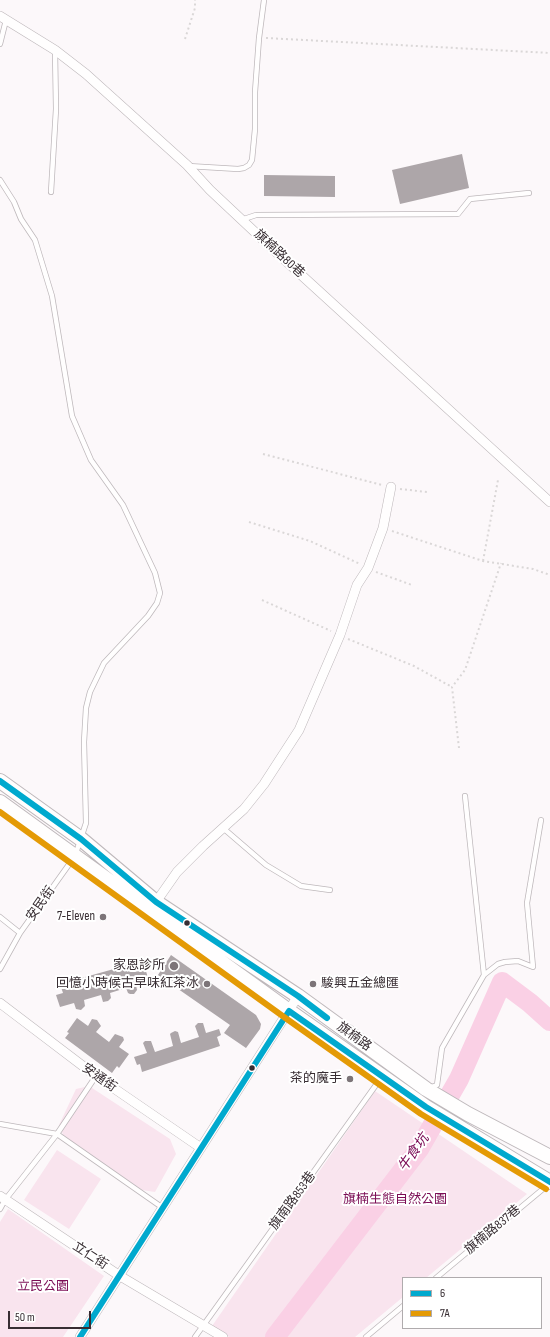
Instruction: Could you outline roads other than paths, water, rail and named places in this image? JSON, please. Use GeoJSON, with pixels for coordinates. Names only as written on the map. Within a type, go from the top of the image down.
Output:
{"type":"FeatureCollection","features":[{"type":"Feature","properties":{"kind":"main road","name":"旗楠路"},"geometry":{"type":"LineString","coordinates":[[0,781],[81,839],[156,902],[298,996],[432,1093],[468,1114],[550,1157]]}},
{"type":"Feature","properties":{"kind":"main road","name":"旗楠路"},"geometry":{"type":"LineString","coordinates":[[0,802],[426,1107],[550,1182]]}},
{"type":"Feature","properties":{"kind":"street","name":"旗楠路80巷"},"geometry":{"type":"LineString","coordinates":[[3,18],[55,50],[86,74],[187,165],[241,220],[550,502]]}},
{"type":"Feature","properties":{"kind":"street"},"geometry":{"type":"LineString","coordinates":[[156,902],[177,872],[222,828],[244,809],[264,784],[299,730],[340,635],[357,585],[368,568],[383,528],[391,487]]}},
{"type":"Feature","properties":{"kind":"street"},"geometry":{"type":"LineString","coordinates":[[80,1337],[298,996]]}},
{"type":"Feature","properties":{"kind":"street","name":"安通街"},"geometry":{"type":"LineString","coordinates":[[0,1003],[96,1076],[201,1148]]}},
{"type":"Feature","properties":{"kind":"street","name":"立仁街"},"geometry":{"type":"LineString","coordinates":[[2,1198],[120,1276],[223,1337]]}},
{"type":"Feature","properties":{"kind":"lane"},"geometry":{"type":"LineString","coordinates":[[187,165],[238,169],[249,165],[252,160],[259,38],[264,0]]}},
{"type":"Feature","properties":{"kind":"lane"},"geometry":{"type":"LineString","coordinates":[[0,44],[3,18]]}},
{"type":"Feature","properties":{"kind":"lane"},"geometry":{"type":"LineString","coordinates":[[51,192],[56,109],[55,50]]}},
{"type":"Feature","properties":{"kind":"lane","name":"安民街"},"geometry":{"type":"LineString","coordinates":[[0,180],[14,202],[21,219],[35,240],[50,289],[72,416],[91,460],[123,505],[155,573],[160,593],[157,603],[148,616],[104,663],[90,692],[86,708],[84,742],[86,823],[81,839],[75,856],[20,933],[0,969]]}},
{"type":"Feature","properties":{"kind":"lane"},"geometry":{"type":"LineString","coordinates":[[241,220],[256,215],[458,214],[470,199],[529,192]]}},
{"type":"Feature","properties":{"kind":"lane"},"geometry":{"type":"LineString","coordinates":[[465,796],[484,975]]}},
{"type":"Feature","properties":{"kind":"lane"},"geometry":{"type":"LineString","coordinates":[[432,1093],[437,1085],[442,1048],[484,975],[498,964],[505,962],[518,961],[533,967],[527,903],[541,820]]}},
{"type":"Feature","properties":{"kind":"lane"},"geometry":{"type":"LineString","coordinates":[[222,828],[266,865],[301,886],[330,890]]}},
{"type":"Feature","properties":{"kind":"lane"},"geometry":{"type":"LineString","coordinates":[[0,918],[20,933]]}},
{"type":"Feature","properties":{"kind":"lane","name":"旗南路853巷"},"geometry":{"type":"LineString","coordinates":[[195,1337],[383,1075]]}},
{"type":"Feature","properties":{"kind":"lane"},"geometry":{"type":"LineString","coordinates":[[0,1209],[2,1198],[57,1134],[96,1076]]}},
{"type":"Feature","properties":{"kind":"lane"},"geometry":{"type":"LineString","coordinates":[[0,1124],[57,1134],[163,1208]]}},
{"type":"Feature","properties":{"kind":"lane","name":"旗楠路837巷"},"geometry":{"type":"LineString","coordinates":[[437,1277],[550,1182]]}},
{"type":"Feature","properties":{"kind":"lane"},"geometry":{"type":"LineString","coordinates":[[366,1337],[402,1307]]}},
{"type":"Feature","properties":{"kind":"waterway","name":"牛食坑"},"geometry":{"type":"LineString","coordinates":[[275,1337],[419,1149],[459,1079],[502,982],[530,1003],[550,1021]]}},
{"type":"Feature","properties":{"kind":"place","name":"7-Eleven"},"geometry":{"type":"Point","coordinates":[103,917]}},
{"type":"Feature","properties":{"kind":"place","name":"家恩診所"},"geometry":{"type":"Point","coordinates":[174,966]}},
{"type":"Feature","properties":{"kind":"place","name":"回憶小時候古早味紅茶冰"},"geometry":{"type":"Point","coordinates":[207,984]}},
{"type":"Feature","properties":{"kind":"place","name":"駿興五金總匯"},"geometry":{"type":"Point","coordinates":[313,984]}},
{"type":"Feature","properties":{"kind":"place","name":"茶的魔手"},"geometry":{"type":"Point","coordinates":[350,1079]}},
{"type":"Feature","properties":{"kind":"park label","name":"旗楠生態自然公園"},"geometry":{"type":"Point","coordinates":[395,1200]}},
{"type":"Feature","properties":{"kind":"park label","name":"立民公園"},"geometry":{"type":"Point","coordinates":[43,1287]}}]}
